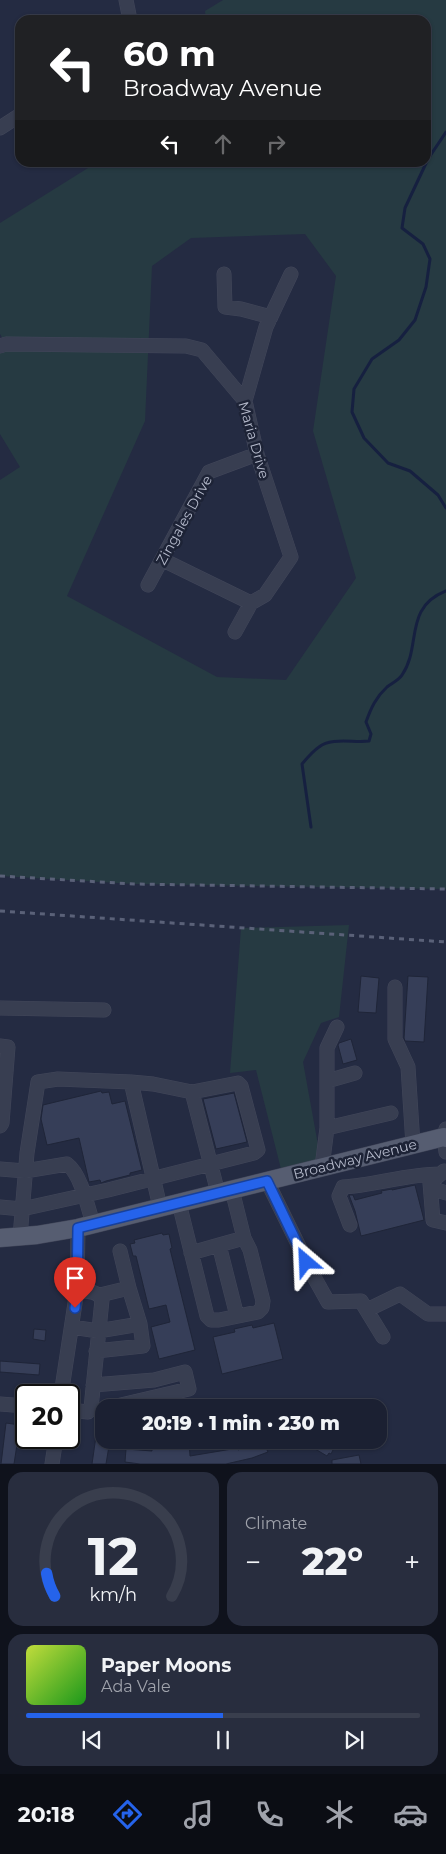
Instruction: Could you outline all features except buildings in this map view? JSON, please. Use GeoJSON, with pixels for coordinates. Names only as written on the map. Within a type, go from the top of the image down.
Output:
{"type":"FeatureCollection","features":[{"type":"Feature","properties":{"kind":"main road","name":"Broadway Avenue"},"geometry":{"type":"LineString","coordinates":[[0,1238],[20,1237],[85,1226],[413,1144],[445,1139]]}},
{"type":"Feature","properties":{"kind":"street"},"geometry":{"type":"LineString","coordinates":[[126,0],[129,15]]}},
{"type":"Feature","properties":{"kind":"street"},"geometry":{"type":"LineString","coordinates":[[0,128],[15,118]]}},
{"type":"Feature","properties":{"kind":"street"},"geometry":{"type":"LineString","coordinates":[[224,274],[225,307],[271,317]]}},
{"type":"Feature","properties":{"kind":"street"},"geometry":{"type":"LineString","coordinates":[[245,401],[266,327],[291,274]]}},
{"type":"Feature","properties":{"kind":"street","name":"Maria Drive"},"geometry":{"type":"LineString","coordinates":[[0,346],[6,344],[186,346],[202,350],[245,401],[257,454],[292,557],[265,595],[251,602],[235,632]]}},
{"type":"Feature","properties":{"kind":"street","name":"Zingales Drive"},"geometry":{"type":"LineString","coordinates":[[148,585],[209,472],[257,454]]}},
{"type":"Feature","properties":{"kind":"street"},"geometry":{"type":"LineString","coordinates":[[163,560],[251,602]]}},
{"type":"Feature","properties":{"kind":"street"},"geometry":{"type":"LineString","coordinates":[[395,987],[395,1039],[408,1067],[413,1144]]}},
{"type":"Feature","properties":{"kind":"street"},"geometry":{"type":"LineString","coordinates":[[0,1008],[104,1010]]}},
{"type":"Feature","properties":{"kind":"street"},"geometry":{"type":"LineString","coordinates":[[322,1167],[327,1128],[327,1048],[337,1027]]}},
{"type":"Feature","properties":{"kind":"street"},"geometry":{"type":"LineString","coordinates":[[0,1046],[8,1047],[2,1123],[0,1126]]}},
{"type":"Feature","properties":{"kind":"street"},"geometry":{"type":"LineString","coordinates":[[327,1081],[355,1073]]}},
{"type":"Feature","properties":{"kind":"street"},"geometry":{"type":"LineString","coordinates":[[0,1207],[22,1209],[153,1179],[254,1153],[258,1150],[241,1086],[238,1083],[192,1092],[132,1082],[58,1079],[38,1082],[25,1171],[22,1209],[20,1237]]}},
{"type":"Feature","properties":{"kind":"street"},"geometry":{"type":"LineString","coordinates":[[132,1082],[160,1207]]}},
{"type":"Feature","properties":{"kind":"street"},"geometry":{"type":"LineString","coordinates":[[179,1203],[207,1316],[211,1320],[219,1320],[258,1312],[262,1308],[263,1301],[250,1250],[225,1192],[210,1164],[192,1092]]}},
{"type":"Feature","properties":{"kind":"street"},"geometry":{"type":"LineString","coordinates":[[327,1128],[391,1113]]}},
{"type":"Feature","properties":{"kind":"street"},"geometry":{"type":"LineString","coordinates":[[0,1169],[25,1171],[67,1164],[72,1168],[84,1195],[85,1226],[63,1384]]}},
{"type":"Feature","properties":{"kind":"street"},"geometry":{"type":"LineString","coordinates":[[443,1171],[430,1183],[433,1220],[446,1223]]}},
{"type":"Feature","properties":{"kind":"street"},"geometry":{"type":"LineString","coordinates":[[350,1225],[340,1196],[343,1187],[363,1186],[443,1171]]}},
{"type":"Feature","properties":{"kind":"street"},"geometry":{"type":"LineString","coordinates":[[267,1181],[328,1302],[361,1301],[383,1337]]}},
{"type":"Feature","properties":{"kind":"street"},"geometry":{"type":"LineString","coordinates":[[431,1188],[446,1193]]}},
{"type":"Feature","properties":{"kind":"street"},"geometry":{"type":"LineString","coordinates":[[191,1253],[244,1238]]}},
{"type":"Feature","properties":{"kind":"street"},"geometry":{"type":"LineString","coordinates":[[219,1245],[237,1316]]}},
{"type":"Feature","properties":{"kind":"street"},"geometry":{"type":"LineString","coordinates":[[96,1351],[143,1346],[140,1324],[120,1251]]}},
{"type":"Feature","properties":{"kind":"street"},"geometry":{"type":"LineString","coordinates":[[77,1290],[100,1295],[129,1288]]}},
{"type":"Feature","properties":{"kind":"street"},"geometry":{"type":"LineString","coordinates":[[367,1310],[400,1294],[428,1314],[446,1314]]}},
{"type":"Feature","properties":{"kind":"street"},"geometry":{"type":"LineString","coordinates":[[88,1412],[91,1408],[102,1300],[100,1295]]}},
{"type":"Feature","properties":{"kind":"street"},"geometry":{"type":"LineString","coordinates":[[72,1326],[98,1331],[140,1324]]}},
{"type":"Feature","properties":{"kind":"street"},"geometry":{"type":"LineString","coordinates":[[93,1385],[154,1380],[185,1372],[189,1389],[146,1399]]}},
{"type":"Feature","properties":{"kind":"street"},"geometry":{"type":"LineString","coordinates":[[0,1404],[15,1405]]}},
{"type":"Feature","properties":{"kind":"street"},"geometry":{"type":"LineString","coordinates":[[80,1411],[95,1410]]}},
{"type":"Feature","properties":{"kind":"street"},"geometry":{"type":"LineString","coordinates":[[52,1464],[54,1449]]}},
{"type":"Feature","properties":{"kind":"shaded area"},"geometry":{"type":"Polygon","coordinates":[[[223,0],[446,0],[446,889],[134,884],[0,876],[0,480],[20,467],[0,434],[0,346],[6,344],[0,334],[0,223],[90,167],[431,167],[431,15],[205,15],[205,11],[223,0]],[[305,234],[191,238],[152,266],[145,421],[67,596],[217,677],[286,680],[356,578],[313,431],[336,276],[305,234]]]}},
{"type":"Feature","properties":{"kind":"shaded area"},"geometry":{"type":"Polygon","coordinates":[[[349,925],[339,1017],[321,1023],[303,1062],[322,1167],[283,1177],[256,1070],[230,1073],[241,928],[349,925]]]}},
{"type":"Feature","properties":{"kind":"waterway"},"geometry":{"type":"LineString","coordinates":[[431,154],[446,132]]}},
{"type":"Feature","properties":{"kind":"waterway"},"geometry":{"type":"LineString","coordinates":[[424,167],[405,208],[402,228],[423,244],[430,259],[426,287],[415,320],[399,340],[372,359],[354,389],[352,412],[364,438],[388,463],[410,471],[438,495],[446,508]]}},
{"type":"Feature","properties":{"kind":"waterway"},"geometry":{"type":"LineString","coordinates":[[311,827],[302,764],[315,750],[324,744],[336,741],[369,741],[371,734],[366,722],[377,699],[387,687],[401,677],[408,664],[418,617],[433,598],[446,591]]}},
{"type":"Feature","properties":{"kind":"railway"},"geometry":{"type":"LineString","coordinates":[[0,876],[134,884],[446,889]]}},
{"type":"Feature","properties":{"kind":"railway"},"geometry":{"type":"LineString","coordinates":[[0,911],[446,942]]}},
{"type":"Feature","properties":{"kind":"route"},"geometry":{"type":"LineString","coordinates":[[75,1308],[78,1228],[267,1181],[306,1262]]}}]}
